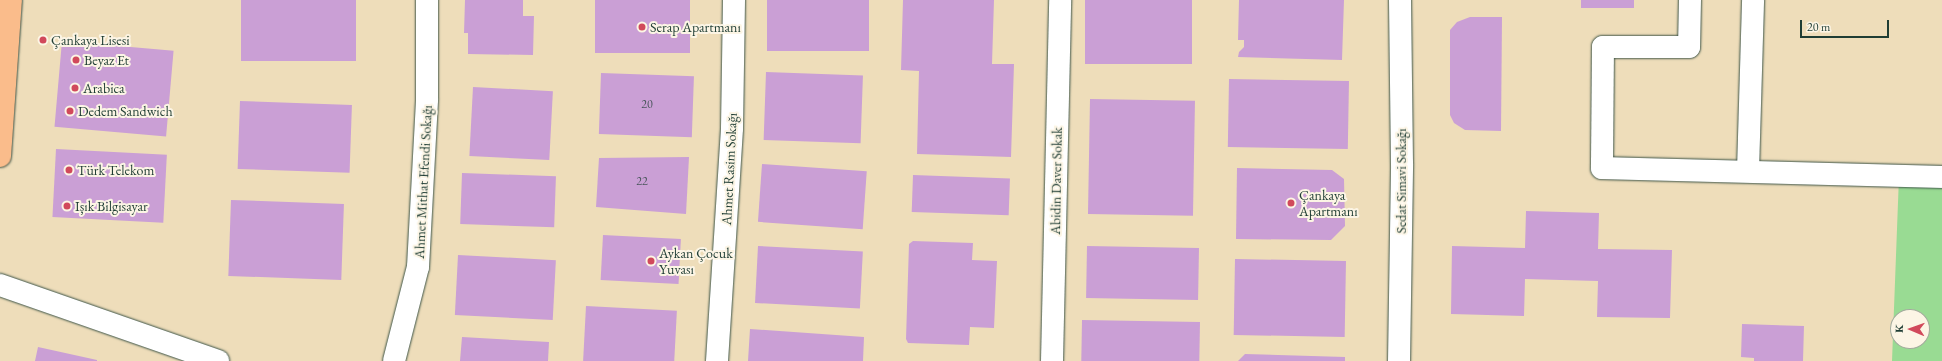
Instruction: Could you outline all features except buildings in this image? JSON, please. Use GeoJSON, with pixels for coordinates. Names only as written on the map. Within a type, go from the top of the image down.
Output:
{"type":"FeatureCollection","features":[{"type":"Feature","properties":{"kind":"main road"},"geometry":{"type":"LineString","coordinates":[[0,156],[11,0]]}},
{"type":"Feature","properties":{"kind":"street","name":"Ahmet Mithat Efendi Sokağı"},"geometry":{"type":"LineString","coordinates":[[394,361],[418,267],[427,99],[427,0]]}},
{"type":"Feature","properties":{"kind":"street","name":"Ahmet Rasim Sokağı"},"geometry":{"type":"LineString","coordinates":[[717,361],[732,128],[734,0]]}},
{"type":"Feature","properties":{"kind":"street","name":"Abidin Daver Sokak"},"geometry":{"type":"LineString","coordinates":[[1052,361],[1060,0]]}},
{"type":"Feature","properties":{"kind":"street","name":"Sedat Simavi Sokağı"},"geometry":{"type":"LineString","coordinates":[[1399,361],[1402,164],[1400,0]]}},
{"type":"Feature","properties":{"kind":"street"},"geometry":{"type":"LineString","coordinates":[[1690,0],[1689,47],[1603,47],[1602,168],[1942,177]]}},
{"type":"Feature","properties":{"kind":"street"},"geometry":{"type":"LineString","coordinates":[[1748,171],[1753,0]]}},
{"type":"Feature","properties":{"kind":"street"},"geometry":{"type":"LineString","coordinates":[[0,285],[218,361]]}},
{"type":"Feature","properties":{"kind":"green space"},"geometry":{"type":"Polygon","coordinates":[[[1899,176],[1942,177],[1942,361],[1892,361],[1892,349],[1930,349],[1930,309],[1894,309],[1899,176]]]}},
{"type":"Feature","properties":{"kind":"place","name":"Serap Apartmanı"},"geometry":{"type":"Point","coordinates":[642,27]}},
{"type":"Feature","properties":{"kind":"place","name":"Çankaya Lisesi"},"geometry":{"type":"Point","coordinates":[43,40]}},
{"type":"Feature","properties":{"kind":"place","name":"Beyaz Et"},"geometry":{"type":"Point","coordinates":[76,60]}},
{"type":"Feature","properties":{"kind":"place","name":"Arabica"},"geometry":{"type":"Point","coordinates":[75,88]}},
{"type":"Feature","properties":{"kind":"place","name":"Dedem Sandwich"},"geometry":{"type":"Point","coordinates":[70,111]}},
{"type":"Feature","properties":{"kind":"place","name":"Türk Telekom"},"geometry":{"type":"Point","coordinates":[69,170]}},
{"type":"Feature","properties":{"kind":"place","name":"Çankaya Apartmanı"},"geometry":{"type":"Point","coordinates":[1291,203]}},
{"type":"Feature","properties":{"kind":"place","name":"Işık Bilgisayar"},"geometry":{"type":"Point","coordinates":[67,206]}},
{"type":"Feature","properties":{"kind":"place","name":"Aykan Çocuk Yuvası"},"geometry":{"type":"Point","coordinates":[651,261]}}]}
